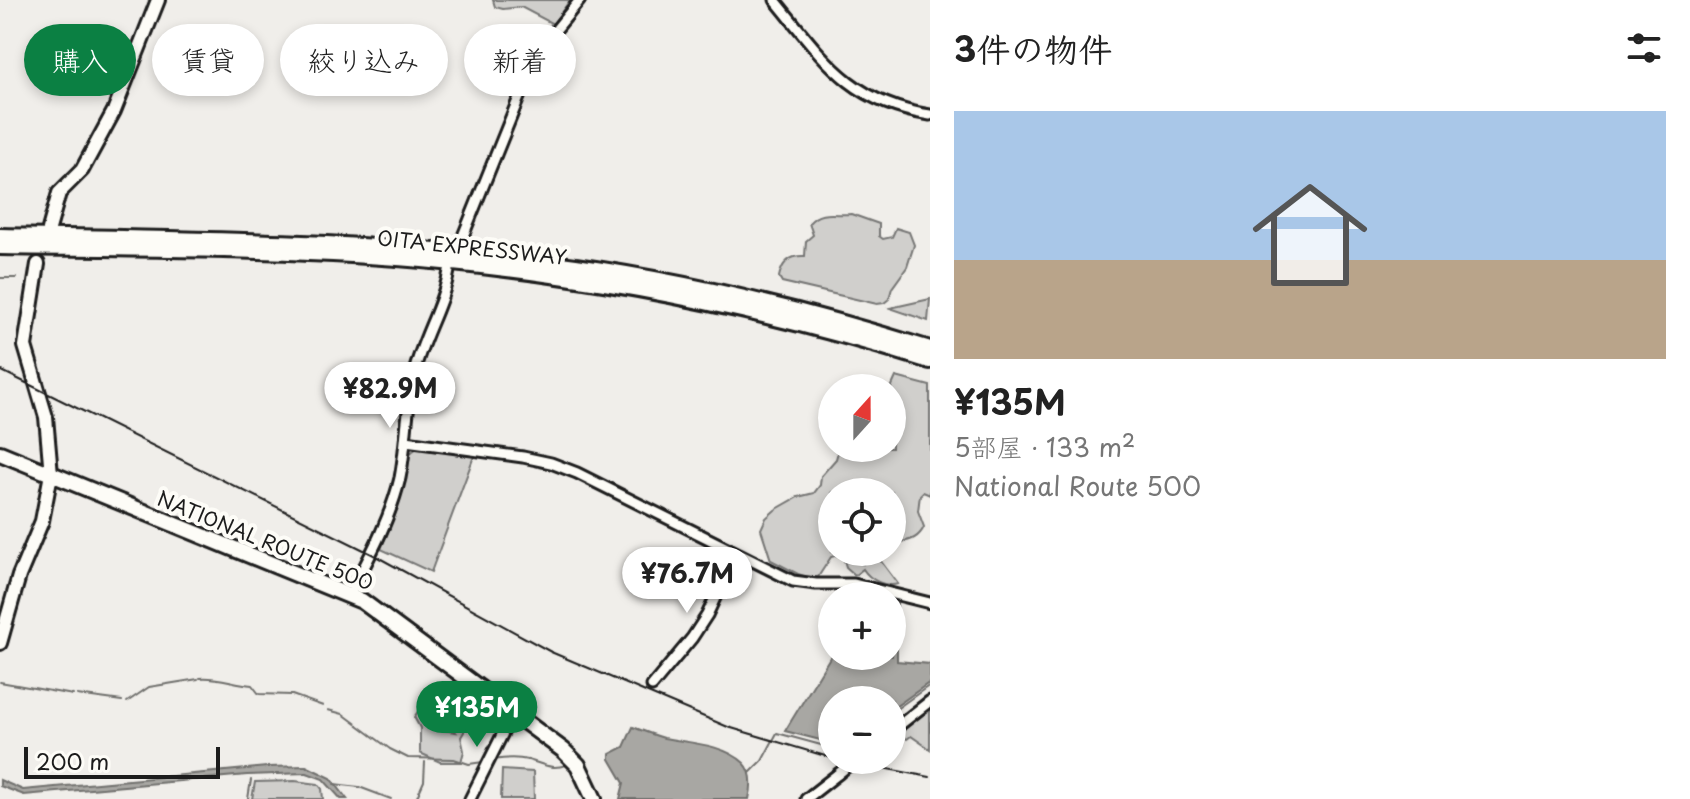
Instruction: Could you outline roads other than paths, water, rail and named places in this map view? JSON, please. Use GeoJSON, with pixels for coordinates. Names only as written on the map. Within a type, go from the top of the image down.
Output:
{"type":"FeatureCollection","features":[{"type":"Feature","properties":{"kind":"highway","name":"OITA EXPRESSWAY"},"geometry":{"type":"LineString","coordinates":[[0,236],[334,243],[548,262],[712,291],[796,310],[930,349]]}},
{"type":"Feature","properties":{"kind":"highway","name":"OITA EXPRESSWAY"},"geometry":{"type":"LineString","coordinates":[[0,247],[333,254],[547,274],[709,302],[807,325],[930,361]]}},
{"type":"Feature","properties":{"kind":"highway"},"geometry":{"type":"LineString","coordinates":[[0,256],[161,249]]}},
{"type":"Feature","properties":{"kind":"highway","name":"NATIONAL ROUTE 500"},"geometry":{"type":"LineString","coordinates":[[0,453],[349,596],[380,612],[563,750],[578,765],[594,799]]}},
{"type":"Feature","properties":{"kind":"main road"},"geometry":{"type":"LineString","coordinates":[[49,229],[59,193],[82,170],[114,111],[158,0]]}},
{"type":"Feature","properties":{"kind":"main road"},"geometry":{"type":"LineString","coordinates":[[0,643],[19,576],[42,521],[51,474],[46,417],[25,346],[38,264]]}},
{"type":"Feature","properties":{"kind":"street"},"geometry":{"type":"LineString","coordinates":[[459,246],[537,53],[580,0]]}},
{"type":"Feature","properties":{"kind":"street"},"geometry":{"type":"LineString","coordinates":[[775,0],[846,81],[880,102],[930,115]]}},
{"type":"Feature","properties":{"kind":"street"},"geometry":{"type":"LineString","coordinates":[[349,596],[374,550],[391,506],[406,441],[415,369],[445,294],[449,271]]}},
{"type":"Feature","properties":{"kind":"street"},"geometry":{"type":"LineString","coordinates":[[406,441],[551,463],[802,583],[854,584],[930,603]]}},
{"type":"Feature","properties":{"kind":"street"},"geometry":{"type":"LineString","coordinates":[[652,686],[707,615],[736,553]]}},
{"type":"Feature","properties":{"kind":"street"},"geometry":{"type":"LineString","coordinates":[[906,720],[930,701]]}},
{"type":"Feature","properties":{"kind":"street"},"geometry":{"type":"LineString","coordinates":[[470,799],[513,713]]}},
{"type":"Feature","properties":{"kind":"street"},"geometry":{"type":"LineString","coordinates":[[806,799],[838,774]]}},
{"type":"Feature","properties":{"kind":"waterway"},"geometry":{"type":"LineString","coordinates":[[0,278],[16,278]]}},
{"type":"Feature","properties":{"kind":"waterway"},"geometry":{"type":"LineString","coordinates":[[200,678],[252,685],[259,694],[292,695],[323,706]]}},
{"type":"Feature","properties":{"kind":"waterway"},"geometry":{"type":"LineString","coordinates":[[127,702],[149,687],[198,679]]}},
{"type":"Feature","properties":{"kind":"waterway"},"geometry":{"type":"LineString","coordinates":[[0,682],[73,695]]}},
{"type":"Feature","properties":{"kind":"waterway"},"geometry":{"type":"LineString","coordinates":[[906,702],[930,685]]}},
{"type":"Feature","properties":{"kind":"waterway"},"geometry":{"type":"LineString","coordinates":[[77,695],[122,701]]}},
{"type":"Feature","properties":{"kind":"waterway"},"geometry":{"type":"LineString","coordinates":[[328,710],[343,714],[390,749],[408,758],[454,759],[469,764],[483,762]]}},
{"type":"Feature","properties":{"kind":"waterway"},"geometry":{"type":"LineString","coordinates":[[750,773],[762,761],[777,733],[818,744]]}},
{"type":"Feature","properties":{"kind":"waterway"},"geometry":{"type":"LineString","coordinates":[[493,760],[519,758],[551,767],[566,765]]}},
{"type":"Feature","properties":{"kind":"waterway"},"geometry":{"type":"LineString","coordinates":[[416,799],[424,781],[425,762]]}},
{"type":"Feature","properties":{"kind":"waterway"},"geometry":{"type":"LineString","coordinates":[[248,799],[251,780]]}},
{"type":"Feature","properties":{"kind":"waterway"},"geometry":{"type":"LineString","coordinates":[[334,784],[359,787],[391,799]]}},
{"type":"Feature","properties":{"kind":"railway"},"geometry":{"type":"LineString","coordinates":[[0,370],[372,554],[551,652],[728,727],[818,754]]}},
{"type":"Feature","properties":{"kind":"railway"},"geometry":{"type":"LineString","coordinates":[[906,772],[930,777]]}}]}
